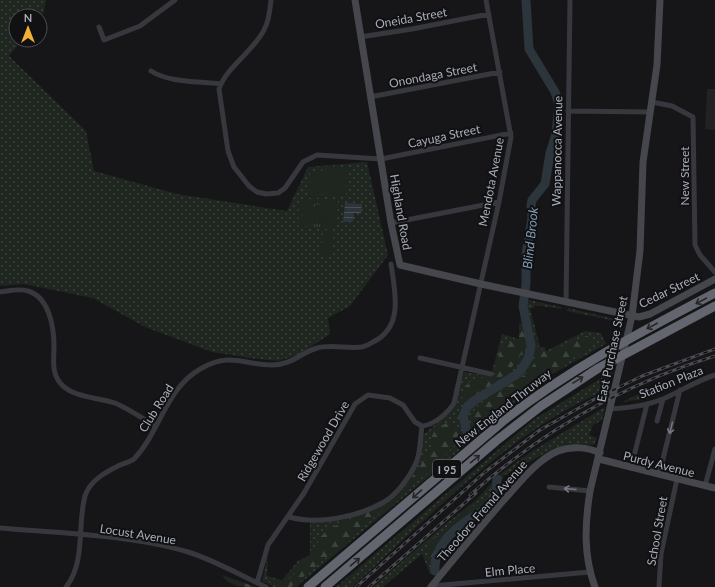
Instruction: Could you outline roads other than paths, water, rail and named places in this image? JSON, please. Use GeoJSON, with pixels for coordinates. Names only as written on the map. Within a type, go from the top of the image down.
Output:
{"type":"FeatureCollection","features":[{"type":"Feature","properties":{"kind":"highway","name":"New England Thruway"},"geometry":{"type":"LineString","coordinates":[[308,587],[503,421],[548,386],[592,359],[715,293]]}},
{"type":"Feature","properties":{"kind":"highway","name":"New England Thruway"},"geometry":{"type":"LineString","coordinates":[[325,587],[510,429],[556,395],[597,369],[715,306]]}},
{"type":"Feature","properties":{"kind":"highway"},"geometry":{"type":"LineString","coordinates":[[692,318],[715,313]]}},
{"type":"Feature","properties":{"kind":"street"},"geometry":{"type":"LineString","coordinates":[[99,27],[104,40],[124,33],[140,26],[175,0]]}},
{"type":"Feature","properties":{"kind":"street"},"geometry":{"type":"LineString","coordinates":[[151,71],[158,76],[221,84],[264,32],[271,0]]}},
{"type":"Feature","properties":{"kind":"street","name":"Highland Road"},"geometry":{"type":"LineString","coordinates":[[355,0],[391,223],[400,265],[566,303],[632,316]]}},
{"type":"Feature","properties":{"kind":"street","name":"Mendota Avenue"},"geometry":{"type":"LineString","coordinates":[[463,367],[499,202],[509,152],[511,132],[486,0]]}},
{"type":"Feature","properties":{"kind":"street","name":"Wappanocca Avenue"},"geometry":{"type":"LineString","coordinates":[[566,303],[570,0]]}},
{"type":"Feature","properties":{"kind":"street"},"geometry":{"type":"LineString","coordinates":[[652,102],[658,65],[660,0]]}},
{"type":"Feature","properties":{"kind":"street","name":"Oneida Street"},"geometry":{"type":"LineString","coordinates":[[360,36],[412,29],[489,14]]}},
{"type":"Feature","properties":{"kind":"street","name":"Onondaga Street"},"geometry":{"type":"LineString","coordinates":[[370,97],[500,72]]}},
{"type":"Feature","properties":{"kind":"street","name":"Cayuga Street"},"geometry":{"type":"LineString","coordinates":[[221,84],[219,94],[228,151],[234,167],[240,176],[257,192],[272,194],[281,191],[292,181],[303,162],[317,155],[381,159],[511,132]]}},
{"type":"Feature","properties":{"kind":"street","name":"East Purchase Street"},"geometry":{"type":"LineString","coordinates":[[595,587],[590,572],[586,536],[590,491],[600,456],[632,316],[640,251],[643,156],[652,102]]}},
{"type":"Feature","properties":{"kind":"street","name":"New Street"},"geometry":{"type":"LineString","coordinates":[[652,102],[672,106],[693,117],[695,245],[700,256],[715,272]]}},
{"type":"Feature","properties":{"kind":"street"},"geometry":{"type":"LineString","coordinates":[[568,110],[650,112]]}},
{"type":"Feature","properties":{"kind":"street"},"geometry":{"type":"LineString","coordinates":[[391,223],[499,202]]}},
{"type":"Feature","properties":{"kind":"street","name":"Club Road"},"geometry":{"type":"LineString","coordinates":[[66,587],[75,571],[85,496],[88,488],[96,480],[132,460],[141,450],[168,403],[185,381],[200,369],[211,363],[234,359],[265,365],[281,364],[290,362],[318,348],[364,347],[380,339],[386,334],[395,316],[391,264]]}},
{"type":"Feature","properties":{"kind":"street","name":"Cedar Street"},"geometry":{"type":"LineString","coordinates":[[632,316],[650,314],[715,279]]}},
{"type":"Feature","properties":{"kind":"street"},"geometry":{"type":"LineString","coordinates":[[0,292],[28,291],[39,298],[47,309],[52,329],[54,372],[61,384],[76,394],[99,398],[116,404],[155,426]]}},
{"type":"Feature","properties":{"kind":"street"},"geometry":{"type":"LineString","coordinates":[[420,358],[491,374]]}},
{"type":"Feature","properties":{"kind":"street"},"geometry":{"type":"LineString","coordinates":[[289,517],[309,519],[339,517],[365,510],[388,499],[408,477],[415,466],[422,426],[434,423],[452,407],[463,367]]}},
{"type":"Feature","properties":{"kind":"street","name":"Station Plaza"},"geometry":{"type":"LineString","coordinates":[[611,409],[647,404],[663,399],[680,390],[715,376]]}},
{"type":"Feature","properties":{"kind":"street"},"geometry":{"type":"LineString","coordinates":[[659,475],[680,390]]}},
{"type":"Feature","properties":{"kind":"street","name":"Ridgewood Drive"},"geometry":{"type":"LineString","coordinates":[[257,583],[268,544],[289,517],[313,478],[348,413],[360,399],[372,394],[390,398],[403,405],[415,422],[422,426]]}},
{"type":"Feature","properties":{"kind":"street"},"geometry":{"type":"LineString","coordinates":[[657,421],[663,399]]}},
{"type":"Feature","properties":{"kind":"street"},"geometry":{"type":"LineString","coordinates":[[631,468],[647,404]]}},
{"type":"Feature","properties":{"kind":"street","name":"Theodore Fremd Avenue"},"geometry":{"type":"LineString","coordinates":[[431,587],[475,532],[523,478],[538,464],[552,454],[566,449],[586,449],[600,456]]}},
{"type":"Feature","properties":{"kind":"street"},"geometry":{"type":"LineString","coordinates":[[705,486],[715,449]]}},
{"type":"Feature","properties":{"kind":"street","name":"Purdy Avenue"},"geometry":{"type":"LineString","coordinates":[[600,456],[631,468],[715,488]]}},
{"type":"Feature","properties":{"kind":"street","name":"School Street"},"geometry":{"type":"LineString","coordinates":[[659,587],[662,545],[678,479]]}},
{"type":"Feature","properties":{"kind":"street"},"geometry":{"type":"LineString","coordinates":[[549,487],[590,491]]}},
{"type":"Feature","properties":{"kind":"street","name":"Locust Avenue"},"geometry":{"type":"LineString","coordinates":[[0,528],[138,542],[187,552],[266,587]]}},
{"type":"Feature","properties":{"kind":"street","name":"Elm Place"},"geometry":{"type":"LineString","coordinates":[[431,587],[590,572]]}},
{"type":"Feature","properties":{"kind":"waterway","name":"Blind Brook"},"geometry":{"type":"LineString","coordinates":[[467,432],[463,416],[467,407],[475,400],[519,373],[528,359],[531,346],[523,306],[526,284],[526,254],[532,218],[531,206],[532,200],[545,184],[550,153],[556,134],[559,104],[555,92],[529,49],[526,0]]}},
{"type":"Feature","properties":{"kind":"waterway","name":"Blind Brook"},"geometry":{"type":"LineString","coordinates":[[435,571],[435,562],[441,547],[451,534],[487,507],[494,496],[497,479]]}},
{"type":"Feature","properties":{"kind":"railway"},"geometry":{"type":"LineString","coordinates":[[356,587],[485,472],[540,430],[593,400],[642,376],[715,349]]}},
{"type":"Feature","properties":{"kind":"railway"},"geometry":{"type":"LineString","coordinates":[[470,495],[525,451],[585,412],[648,381],[681,367],[715,356]]}},
{"type":"Feature","properties":{"kind":"railway"},"geometry":{"type":"LineString","coordinates":[[369,587],[476,493]]}}]}
